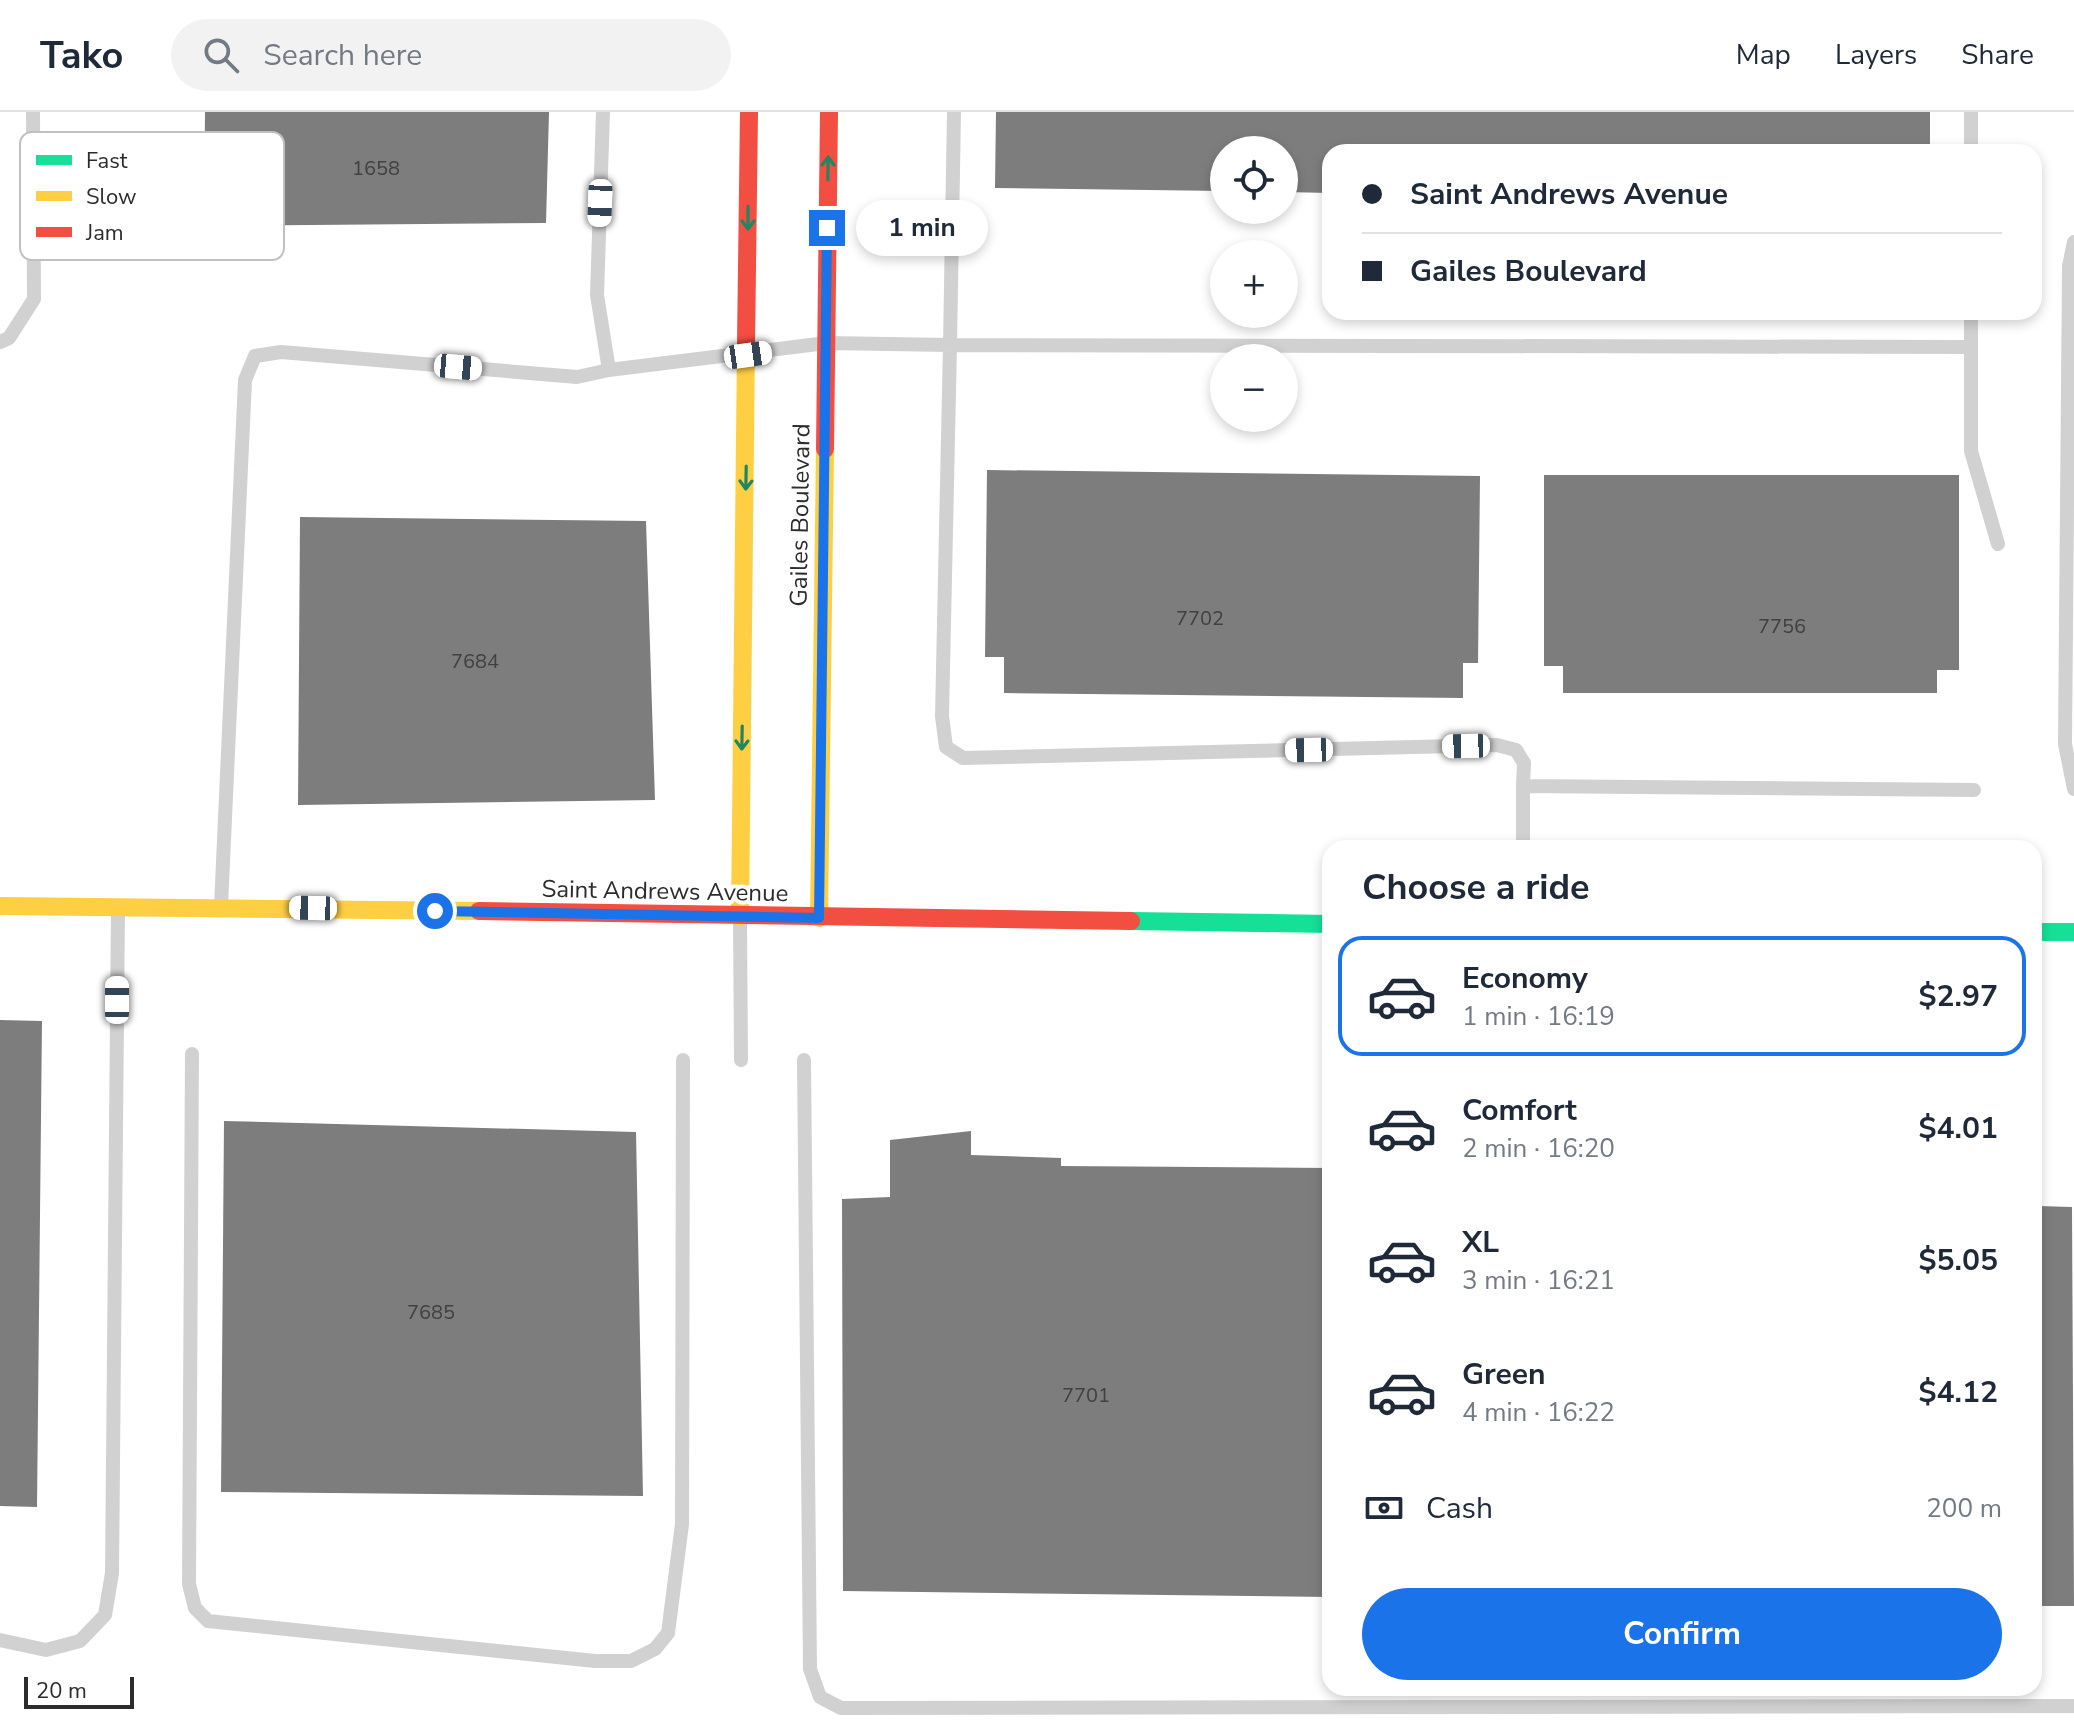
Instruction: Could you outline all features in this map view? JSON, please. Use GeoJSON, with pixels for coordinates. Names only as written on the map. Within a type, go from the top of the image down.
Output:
{"type":"FeatureCollection","features":[{"type":"Feature","properties":{"kind":"street"},"geometry":{"type":"LineString","coordinates":[[740,917],[749,112]]}},
{"type":"Feature","properties":{"kind":"street","name":"Gailes Boulevard"},"geometry":{"type":"LineString","coordinates":[[819,918],[829,112]]}},
{"type":"Feature","properties":{"kind":"street","name":"Saint Andrews Avenue"},"geometry":{"type":"LineString","coordinates":[[0,906],[221,906],[740,917],[1322,924]]}},
{"type":"Feature","properties":{"kind":"street"},"geometry":{"type":"LineString","coordinates":[[2042,932],[2074,932]]}},
{"type":"Feature","properties":{"kind":"lane"},"geometry":{"type":"LineString","coordinates":[[33,112],[33,132]]}},
{"type":"Feature","properties":{"kind":"lane"},"geometry":{"type":"LineString","coordinates":[[603,112],[597,295],[609,370]]}},
{"type":"Feature","properties":{"kind":"lane"},"geometry":{"type":"LineString","coordinates":[[954,112],[942,716],[946,747],[963,758],[1497,745],[1516,750],[1524,763],[1523,840]]}},
{"type":"Feature","properties":{"kind":"lane"},"geometry":{"type":"LineString","coordinates":[[1971,112],[1971,144]]}},
{"type":"Feature","properties":{"kind":"lane"},"geometry":{"type":"LineString","coordinates":[[2074,242],[2069,266],[2065,744],[2074,789]]}},
{"type":"Feature","properties":{"kind":"lane"},"geometry":{"type":"LineString","coordinates":[[0,342],[9,338],[34,299],[34,260]]}},
{"type":"Feature","properties":{"kind":"lane"},"geometry":{"type":"LineString","coordinates":[[1971,320],[1971,451],[1998,544]]}},
{"type":"Feature","properties":{"kind":"lane"},"geometry":{"type":"LineString","coordinates":[[221,906],[245,380],[255,356],[281,352],[577,377],[609,370],[826,343],[1971,347]]}},
{"type":"Feature","properties":{"kind":"lane"},"geometry":{"type":"LineString","coordinates":[[1523,786],[1974,790]]}},
{"type":"Feature","properties":{"kind":"lane"},"geometry":{"type":"LineString","coordinates":[[0,1640],[46,1650],[80,1641],[105,1615],[112,1573],[118,905]]}},
{"type":"Feature","properties":{"kind":"lane"},"geometry":{"type":"LineString","coordinates":[[740,917],[741,1060]]}},
{"type":"Feature","properties":{"kind":"lane"},"geometry":{"type":"LineString","coordinates":[[192,1054],[189,1584],[195,1608],[208,1621],[595,1661],[631,1661],[655,1649],[668,1633],[682,1524],[683,1060]]}},
{"type":"Feature","properties":{"kind":"lane"},"geometry":{"type":"LineString","coordinates":[[804,1060],[810,1669],[820,1697],[841,1708],[2074,1706]]}},
{"type":"Feature","properties":{"kind":"building"},"geometry":{"type":"Polygon","coordinates":[[[205,112],[549,112],[546,223],[284,225],[284,132],[205,132],[205,112]]]}},
{"type":"Feature","properties":{"kind":"building"},"geometry":{"type":"Polygon","coordinates":[[[996,112],[1930,112],[1930,144],[1322,144],[1322,193],[1298,192],[1298,136],[1210,136],[1210,191],[995,188],[996,112]]]}},
{"type":"Feature","properties":{"kind":"building"},"geometry":{"type":"Polygon","coordinates":[[[987,470],[1480,476],[1478,663],[1463,663],[1463,698],[1004,693],[1004,657],[985,657],[987,470]]]}},
{"type":"Feature","properties":{"kind":"building"},"geometry":{"type":"Polygon","coordinates":[[[1544,475],[1959,475],[1959,670],[1937,670],[1937,693],[1563,693],[1563,666],[1544,666],[1544,475]]]}},
{"type":"Feature","properties":{"kind":"building"},"geometry":{"type":"Polygon","coordinates":[[[300,517],[646,521],[655,800],[298,805],[300,517]]]}},
{"type":"Feature","properties":{"kind":"building"},"geometry":{"type":"Polygon","coordinates":[[[0,1020],[42,1021],[37,1507],[0,1506],[0,1020]]]}},
{"type":"Feature","properties":{"kind":"building"},"geometry":{"type":"Polygon","coordinates":[[[224,1121],[636,1132],[643,1496],[221,1492],[224,1121]]]}},
{"type":"Feature","properties":{"kind":"building"},"geometry":{"type":"Polygon","coordinates":[[[971,1131],[971,1155],[1061,1158],[1061,1166],[1322,1168],[1322,1597],[843,1591],[842,1199],[890,1197],[890,1140],[971,1131]]]}},
{"type":"Feature","properties":{"kind":"building"},"geometry":{"type":"Polygon","coordinates":[[[2042,1206],[2072,1207],[2074,1606],[2042,1606],[2042,1206]]]}},
{"type":"Feature","properties":{"kind":"traffic: fast"},"geometry":{"type":"LineString","coordinates":[[1131,921],[1322,924]]}},
{"type":"Feature","properties":{"kind":"traffic: fast"},"geometry":{"type":"LineString","coordinates":[[2042,932],[2074,932]]}},
{"type":"Feature","properties":{"kind":"traffic: slow"},"geometry":{"type":"LineString","coordinates":[[740,917],[746,344]]}},
{"type":"Feature","properties":{"kind":"traffic: slow"},"geometry":{"type":"LineString","coordinates":[[819,918],[825,449]]}},
{"type":"Feature","properties":{"kind":"traffic: slow"},"geometry":{"type":"LineString","coordinates":[[0,906],[479,911]]}},
{"type":"Feature","properties":{"kind":"traffic: jam"},"geometry":{"type":"LineString","coordinates":[[746,344],[749,112]]}},
{"type":"Feature","properties":{"kind":"traffic: jam"},"geometry":{"type":"LineString","coordinates":[[825,449],[829,112]]}},
{"type":"Feature","properties":{"kind":"traffic: jam"},"geometry":{"type":"LineString","coordinates":[[479,911],[1131,921]]}},
{"type":"Feature","properties":{"kind":"route"},"geometry":{"type":"LineString","coordinates":[[435,911],[819,918],[827,228]]}}]}
